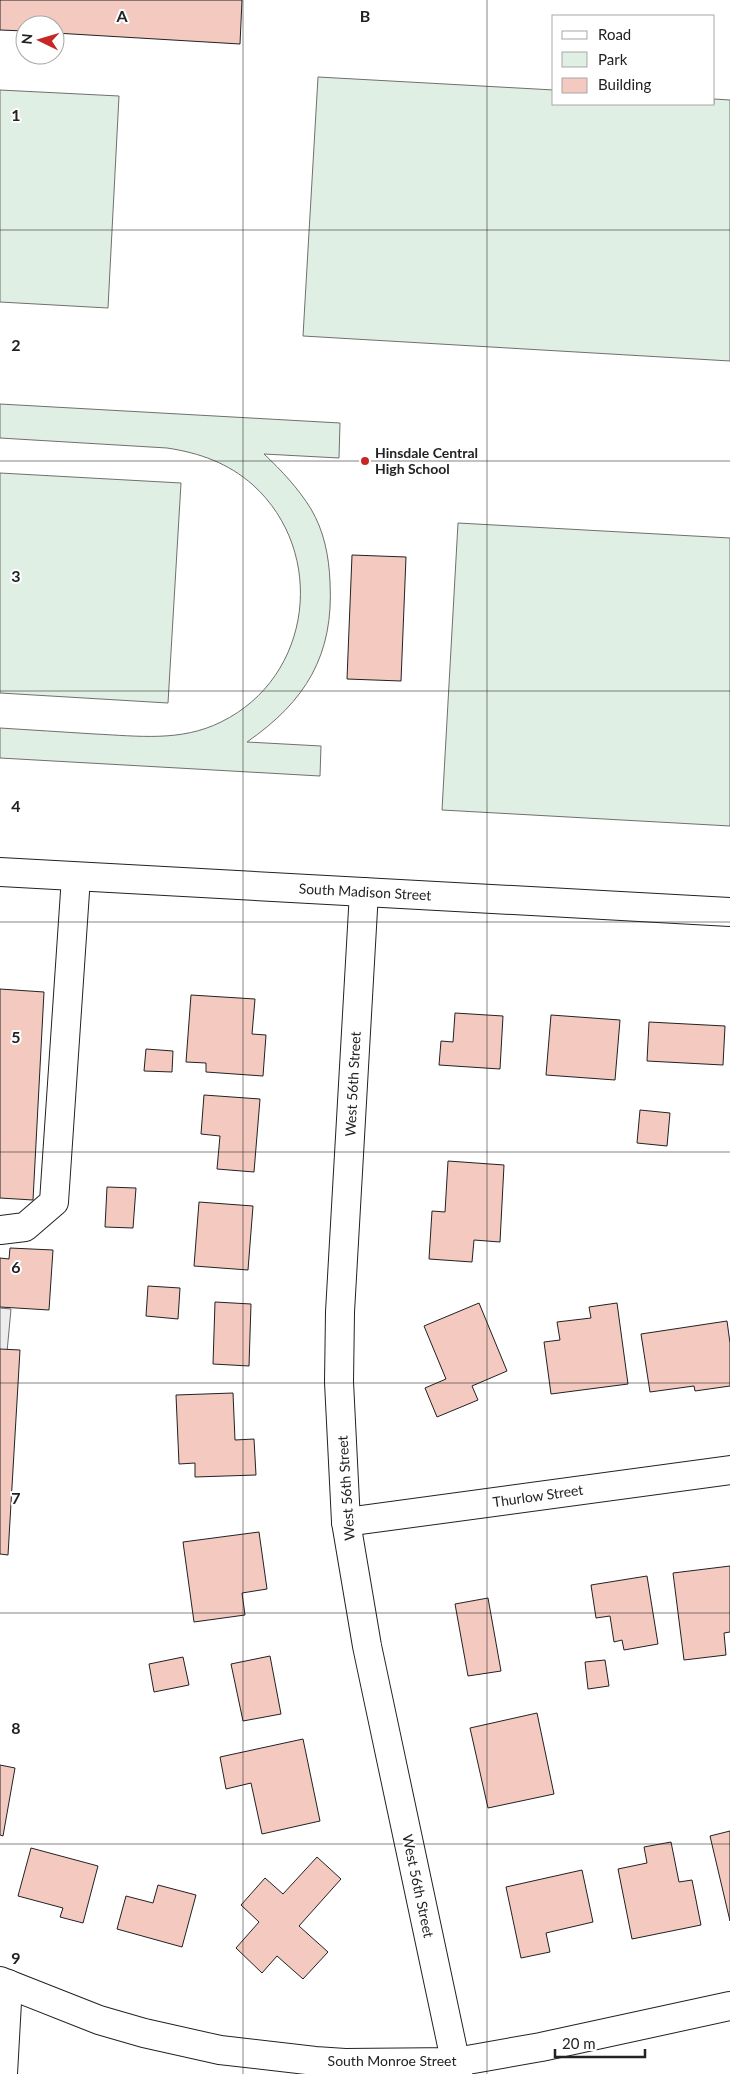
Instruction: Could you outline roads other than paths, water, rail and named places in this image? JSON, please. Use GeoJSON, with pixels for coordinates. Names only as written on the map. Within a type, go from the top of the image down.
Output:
{"type":"FeatureCollection","features":[{"type":"Feature","properties":{"kind":"street","name":"South Madison Street"},"geometry":{"type":"LineString","coordinates":[[0,872],[730,912]]}},
{"type":"Feature","properties":{"kind":"street"},"geometry":{"type":"LineString","coordinates":[[0,1230],[25,1227],[54,1202],[76,877]]}},
{"type":"Feature","properties":{"kind":"street","name":"West 56th Street"},"geometry":{"type":"LineString","coordinates":[[364,892],[340,1312],[339,1382],[346,1522],[367,1646],[457,2068]]}},
{"type":"Feature","properties":{"kind":"street","name":"Thurlow Street"},"geometry":{"type":"LineString","coordinates":[[346,1522],[730,1470]]}},
{"type":"Feature","properties":{"kind":"street"},"geometry":{"type":"LineString","coordinates":[[3,2074],[4,1982]]}},
{"type":"Feature","properties":{"kind":"street","name":"South Monroe Street"},"geometry":{"type":"LineString","coordinates":[[4,1982],[100,2020],[144,2033],[220,2050],[316,2061],[457,2068],[541,2047],[730,2006]]}},
{"type":"Feature","properties":{"kind":"place","name":"Hinsdale Central High School"},"geometry":{"type":"Point","coordinates":[365,461]}}]}
